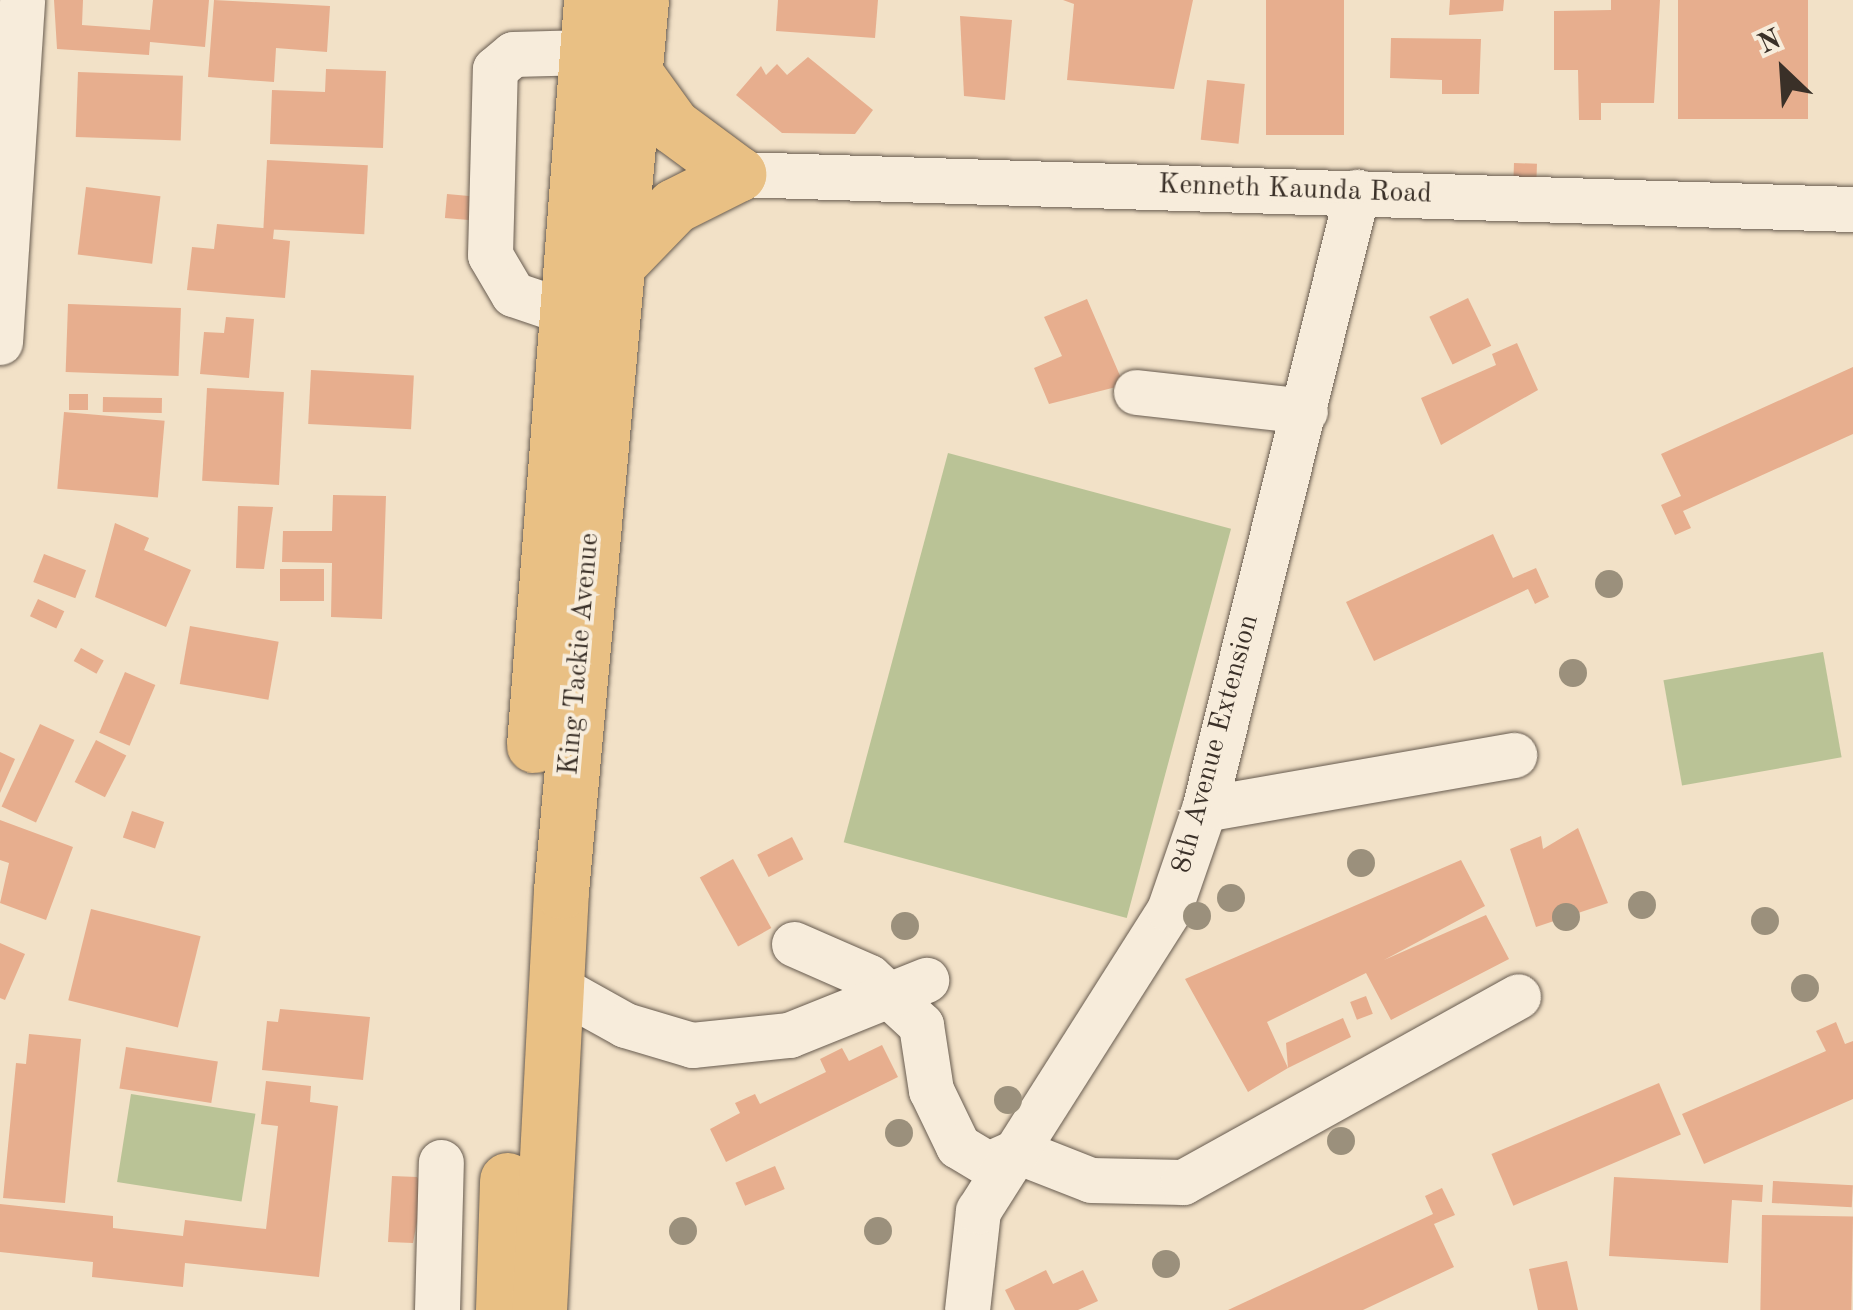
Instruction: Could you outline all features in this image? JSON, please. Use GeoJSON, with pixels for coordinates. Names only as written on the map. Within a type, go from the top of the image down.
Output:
{"type":"FeatureCollection","features":[{"type":"Feature","properties":{"kind":"main road","name":"King Tackie Avenue"},"geometry":{"type":"LineString","coordinates":[[503,1310],[566,312],[604,41],[641,0]]}},
{"type":"Feature","properties":{"kind":"main road","name":"King Tackie Avenue"},"geometry":{"type":"LineString","coordinates":[[539,1310],[555,986],[614,268],[604,41]]}},
{"type":"Feature","properties":{"kind":"main road"},"geometry":{"type":"LineString","coordinates":[[604,41],[672,126],[738,174],[674,206],[614,268]]}},
{"type":"Feature","properties":{"kind":"street"},"geometry":{"type":"LineString","coordinates":[[0,342],[22,0]]}},
{"type":"Feature","properties":{"kind":"street"},"geometry":{"type":"LineString","coordinates":[[566,312],[514,294],[490,255],[495,69],[512,54],[604,41]]}},
{"type":"Feature","properties":{"kind":"street","name":"Kenneth Kaunda Road"},"geometry":{"type":"LineString","coordinates":[[738,174],[1853,208]]}},
{"type":"Feature","properties":{"kind":"street","name":"8th Avenue Extension"},"geometry":{"type":"LineString","coordinates":[[967,1310],[978,1211],[1169,910],[1204,809],[1357,192]]}},
{"type":"Feature","properties":{"kind":"street"},"geometry":{"type":"LineString","coordinates":[[1136,392],[1305,411]]}},
{"type":"Feature","properties":{"kind":"street"},"geometry":{"type":"LineString","coordinates":[[1204,809],[1514,755]]}},
{"type":"Feature","properties":{"kind":"street"},"geometry":{"type":"LineString","coordinates":[[794,944],[909,987]]}},
{"type":"Feature","properties":{"kind":"street"},"geometry":{"type":"LineString","coordinates":[[555,986],[625,1025],[692,1044],[789,1035],[909,987]]}},
{"type":"Feature","properties":{"kind":"street"},"geometry":{"type":"LineString","coordinates":[[909,987],[922,1025],[931,1090],[958,1146],[988,1164],[1017,1151],[1090,1180],[1183,1182],[1518,996]]}},
{"type":"Feature","properties":{"kind":"street"},"geometry":{"type":"LineString","coordinates":[[437,1310],[441,1162]]}},
{"type":"Feature","properties":{"kind":"green space"},"geometry":{"type":"Polygon","coordinates":[[[948,453],[1231,529],[1127,918],[844,842],[948,453]]]}},
{"type":"Feature","properties":{"kind":"green space"},"geometry":{"type":"Polygon","coordinates":[[[1823,652],[1842,757],[1682,786],[1663,680],[1823,652]]]}},
{"type":"Feature","properties":{"kind":"green space"},"geometry":{"type":"Polygon","coordinates":[[[131,1094],[255,1114],[242,1202],[117,1182],[131,1094]]]}},
{"type":"Feature","properties":{"kind":"building"},"geometry":{"type":"Polygon","coordinates":[[[54,0],[83,0],[82,25],[150,30],[153,0],[209,0],[205,47],[150,42],[149,55],[57,49],[54,0]]]}},
{"type":"Feature","properties":{"kind":"building"},"geometry":{"type":"Polygon","coordinates":[[[214,0],[330,6],[327,52],[276,48],[274,82],[208,77],[214,0]]]}},
{"type":"Feature","properties":{"kind":"building"},"geometry":{"type":"Polygon","coordinates":[[[778,0],[878,0],[875,38],[776,31],[778,0]]]}},
{"type":"Feature","properties":{"kind":"building"},"geometry":{"type":"Polygon","coordinates":[[[1063,0],[1193,0],[1174,89],[1067,80],[1074,4],[1063,0]]]}},
{"type":"Feature","properties":{"kind":"building"},"geometry":{"type":"Polygon","coordinates":[[[1266,0],[1344,0],[1344,135],[1266,135],[1266,0]]]}},
{"type":"Feature","properties":{"kind":"building"},"geometry":{"type":"Polygon","coordinates":[[[1450,0],[1504,0],[1503,11],[1449,15],[1450,0]]]}},
{"type":"Feature","properties":{"kind":"building"},"geometry":{"type":"Polygon","coordinates":[[[1611,0],[1660,0],[1654,103],[1601,103],[1601,120],[1579,120],[1578,70],[1554,70],[1554,11],[1611,10],[1611,0]]]}},
{"type":"Feature","properties":{"kind":"building"},"geometry":{"type":"Polygon","coordinates":[[[1678,0],[1808,0],[1808,119],[1678,119],[1678,0]]]}},
{"type":"Feature","properties":{"kind":"building"},"geometry":{"type":"Polygon","coordinates":[[[960,16],[1012,20],[1005,100],[964,96],[960,16]]]}},
{"type":"Feature","properties":{"kind":"building"},"geometry":{"type":"Polygon","coordinates":[[[1391,38],[1481,39],[1479,94],[1442,94],[1442,80],[1390,78],[1391,38]]]}},
{"type":"Feature","properties":{"kind":"building"},"geometry":{"type":"Polygon","coordinates":[[[808,57],[873,110],[855,134],[782,133],[736,95],[761,66],[766,75],[777,64],[787,75],[808,57]]]}},
{"type":"Feature","properties":{"kind":"building"},"geometry":{"type":"Polygon","coordinates":[[[326,69],[386,71],[383,148],[270,144],[272,90],[325,92],[326,69]]]}},
{"type":"Feature","properties":{"kind":"building"},"geometry":{"type":"Polygon","coordinates":[[[78,72],[183,76],[181,141],[76,137],[78,72]]]}},
{"type":"Feature","properties":{"kind":"building"},"geometry":{"type":"Polygon","coordinates":[[[1207,80],[1245,84],[1239,144],[1201,140],[1207,80]]]}},
{"type":"Feature","properties":{"kind":"building"},"geometry":{"type":"Polygon","coordinates":[[[267,160],[368,165],[364,234],[263,229],[267,160]]]}},
{"type":"Feature","properties":{"kind":"building"},"geometry":{"type":"Polygon","coordinates":[[[1514,163],[1537,164],[1536,187],[1513,186],[1514,163]]]}},
{"type":"Feature","properties":{"kind":"building"},"geometry":{"type":"Polygon","coordinates":[[[86,187],[160,196],[152,264],[78,254],[86,187]]]}},
{"type":"Feature","properties":{"kind":"building"},"geometry":{"type":"Polygon","coordinates":[[[447,194],[483,197],[481,221],[445,218],[447,194]]]}},
{"type":"Feature","properties":{"kind":"building"},"geometry":{"type":"Polygon","coordinates":[[[217,224],[274,229],[273,239],[290,241],[285,298],[187,290],[192,247],[214,249],[217,224]]]}},
{"type":"Feature","properties":{"kind":"building"},"geometry":{"type":"Polygon","coordinates":[[[1468,298],[1491,346],[1453,364],[1429,317],[1468,298]]]}},
{"type":"Feature","properties":{"kind":"building"},"geometry":{"type":"Polygon","coordinates":[[[1087,299],[1124,385],[1049,404],[1034,368],[1062,356],[1044,317],[1087,299]]]}},
{"type":"Feature","properties":{"kind":"building"},"geometry":{"type":"Polygon","coordinates":[[[68,304],[181,308],[179,376],[66,372],[68,304]]]}},
{"type":"Feature","properties":{"kind":"building"},"geometry":{"type":"Polygon","coordinates":[[[226,317],[254,319],[249,378],[200,374],[204,332],[224,333],[226,317]]]}},
{"type":"Feature","properties":{"kind":"building"},"geometry":{"type":"Polygon","coordinates":[[[1517,343],[1538,390],[1441,445],[1421,398],[1496,365],[1492,354],[1517,343]]]}},
{"type":"Feature","properties":{"kind":"building"},"geometry":{"type":"Polygon","coordinates":[[[1853,367],[1853,434],[1683,511],[1691,528],[1675,535],[1661,505],[1681,496],[1661,454],[1853,367]]]}},
{"type":"Feature","properties":{"kind":"building"},"geometry":{"type":"Polygon","coordinates":[[[311,370],[414,375],[411,429],[308,424],[311,370]]]}},
{"type":"Feature","properties":{"kind":"building"},"geometry":{"type":"Polygon","coordinates":[[[207,388],[284,392],[279,485],[202,481],[207,388]]]}},
{"type":"Feature","properties":{"kind":"building"},"geometry":{"type":"Polygon","coordinates":[[[69,394],[88,394],[88,410],[69,410],[69,394]]]}},
{"type":"Feature","properties":{"kind":"building"},"geometry":{"type":"Polygon","coordinates":[[[103,397],[162,398],[162,413],[103,412],[103,397]]]}},
{"type":"Feature","properties":{"kind":"building"},"geometry":{"type":"Polygon","coordinates":[[[64,412],[165,421],[158,498],[57,489],[64,412]]]}},
{"type":"Feature","properties":{"kind":"building"},"geometry":{"type":"Polygon","coordinates":[[[333,495],[386,496],[382,619],[331,617],[332,563],[282,562],[283,531],[332,531],[333,495]]]}},
{"type":"Feature","properties":{"kind":"building"},"geometry":{"type":"Polygon","coordinates":[[[238,506],[273,507],[264,569],[236,568],[238,506]]]}},
{"type":"Feature","properties":{"kind":"building"},"geometry":{"type":"Polygon","coordinates":[[[115,523],[149,538],[144,550],[191,570],[166,627],[95,597],[115,523]]]}},
{"type":"Feature","properties":{"kind":"building"},"geometry":{"type":"Polygon","coordinates":[[[1493,534],[1513,578],[1536,568],[1549,597],[1535,604],[1528,589],[1374,661],[1346,602],[1493,534]]]}},
{"type":"Feature","properties":{"kind":"building"},"geometry":{"type":"Polygon","coordinates":[[[44,554],[86,570],[75,598],[33,582],[44,554]]]}},
{"type":"Feature","properties":{"kind":"building"},"geometry":{"type":"Polygon","coordinates":[[[280,569],[324,569],[324,601],[280,601],[280,569]]]}},
{"type":"Feature","properties":{"kind":"building"},"geometry":{"type":"Polygon","coordinates":[[[38,599],[64,611],[56,628],[30,616],[38,599]]]}},
{"type":"Feature","properties":{"kind":"building"},"geometry":{"type":"Polygon","coordinates":[[[190,626],[279,642],[268,700],[180,684],[190,626]]]}},
{"type":"Feature","properties":{"kind":"building"},"geometry":{"type":"Polygon","coordinates":[[[81,648],[104,661],[96,674],[74,661],[81,648]]]}},
{"type":"Feature","properties":{"kind":"building"},"geometry":{"type":"Polygon","coordinates":[[[125,672],[155,685],[130,746],[99,733],[125,672]]]}},
{"type":"Feature","properties":{"kind":"building"},"geometry":{"type":"Polygon","coordinates":[[[40,724],[74,740],[36,823],[2,806],[40,724]]]}},
{"type":"Feature","properties":{"kind":"building"},"geometry":{"type":"Polygon","coordinates":[[[96,740],[126,755],[105,797],[75,782],[96,740]]]}},
{"type":"Feature","properties":{"kind":"building"},"geometry":{"type":"Polygon","coordinates":[[[0,752],[15,759],[0,793],[0,752]]]}},
{"type":"Feature","properties":{"kind":"building"},"geometry":{"type":"Polygon","coordinates":[[[132,811],[164,822],[155,849],[123,837],[132,811]]]}},
{"type":"Feature","properties":{"kind":"building"},"geometry":{"type":"Polygon","coordinates":[[[0,820],[73,847],[46,920],[0,903],[9,863],[0,860],[0,820]]]}},
{"type":"Feature","properties":{"kind":"building"},"geometry":{"type":"Polygon","coordinates":[[[1578,828],[1608,903],[1536,927],[1510,849],[1541,836],[1543,849],[1578,828]]]}},
{"type":"Feature","properties":{"kind":"building"},"geometry":{"type":"Polygon","coordinates":[[[792,837],[803,859],[769,877],[757,855],[792,837]]]}},
{"type":"Feature","properties":{"kind":"building"},"geometry":{"type":"Polygon","coordinates":[[[733,859],[771,928],[738,947],[700,877],[733,859]]]}},
{"type":"Feature","properties":{"kind":"building"},"geometry":{"type":"Polygon","coordinates":[[[1461,860],[1485,906],[1384,960],[1486,915],[1509,959],[1391,1020],[1366,973],[1267,1022],[1288,1068],[1248,1092],[1185,979],[1461,860]]]}},
{"type":"Feature","properties":{"kind":"building"},"geometry":{"type":"Polygon","coordinates":[[[91,909],[201,936],[178,1028],[68,1000],[91,909]]]}},
{"type":"Feature","properties":{"kind":"building"},"geometry":{"type":"Polygon","coordinates":[[[0,943],[25,954],[5,1000],[0,998],[0,943]]]}},
{"type":"Feature","properties":{"kind":"building"},"geometry":{"type":"Polygon","coordinates":[[[1366,996],[1373,1014],[1357,1020],[1350,1002],[1366,996]]]}},
{"type":"Feature","properties":{"kind":"building"},"geometry":{"type":"Polygon","coordinates":[[[280,1009],[370,1017],[363,1080],[262,1070],[267,1021],[278,1022],[280,1009]]]}},
{"type":"Feature","properties":{"kind":"building"},"geometry":{"type":"Polygon","coordinates":[[[1343,1018],[1351,1037],[1288,1068],[1286,1043],[1343,1018]]]}},
{"type":"Feature","properties":{"kind":"building"},"geometry":{"type":"Polygon","coordinates":[[[1836,1022],[1845,1044],[1853,1041],[1853,1099],[1704,1164],[1682,1114],[1826,1051],[1816,1031],[1836,1022]]]}},
{"type":"Feature","properties":{"kind":"building"},"geometry":{"type":"Polygon","coordinates":[[[29,1034],[81,1039],[65,1203],[3,1198],[16,1063],[26,1064],[29,1034]]]}},
{"type":"Feature","properties":{"kind":"building"},"geometry":{"type":"Polygon","coordinates":[[[882,1045],[898,1077],[726,1162],[710,1129],[740,1113],[735,1103],[755,1094],[760,1104],[826,1072],[820,1059],[842,1048],[849,1061],[882,1045]]]}},
{"type":"Feature","properties":{"kind":"building"},"geometry":{"type":"Polygon","coordinates":[[[126,1047],[218,1062],[211,1103],[119,1088],[126,1047]]]}},
{"type":"Feature","properties":{"kind":"building"},"geometry":{"type":"Polygon","coordinates":[[[266,1081],[311,1086],[310,1102],[338,1106],[319,1277],[185,1263],[183,1287],[92,1277],[93,1262],[0,1252],[0,1204],[113,1216],[113,1228],[183,1236],[185,1220],[266,1229],[278,1126],[261,1124],[266,1081]]]}},
{"type":"Feature","properties":{"kind":"building"},"geometry":{"type":"Polygon","coordinates":[[[1659,1083],[1681,1135],[1513,1206],[1491,1154],[1659,1083]]]}},
{"type":"Feature","properties":{"kind":"building"},"geometry":{"type":"Polygon","coordinates":[[[775,1166],[785,1189],[745,1206],[735,1183],[775,1166]]]}},
{"type":"Feature","properties":{"kind":"building"},"geometry":{"type":"Polygon","coordinates":[[[392,1176],[417,1177],[423,1189],[413,1243],[388,1242],[392,1176]]]}},
{"type":"Feature","properties":{"kind":"building"},"geometry":{"type":"Polygon","coordinates":[[[1614,1177],[1763,1185],[1762,1202],[1732,1200],[1728,1263],[1609,1256],[1614,1177]]]}},
{"type":"Feature","properties":{"kind":"building"},"geometry":{"type":"Polygon","coordinates":[[[1773,1181],[1853,1185],[1852,1207],[1772,1203],[1773,1181]]]}},
{"type":"Feature","properties":{"kind":"building"},"geometry":{"type":"Polygon","coordinates":[[[1442,1188],[1455,1215],[1434,1224],[1454,1267],[1363,1310],[1228,1310],[1433,1214],[1425,1196],[1442,1188]]]}},
{"type":"Feature","properties":{"kind":"building"},"geometry":{"type":"Polygon","coordinates":[[[1762,1215],[1853,1217],[1851,1310],[1760,1310],[1762,1215]]]}},
{"type":"Feature","properties":{"kind":"building"},"geometry":{"type":"Polygon","coordinates":[[[1567,1261],[1578,1310],[1538,1310],[1529,1269],[1567,1261]]]}},
{"type":"Feature","properties":{"kind":"building"},"geometry":{"type":"Polygon","coordinates":[[[1046,1270],[1053,1284],[1083,1270],[1098,1301],[1078,1310],[1015,1310],[1005,1290],[1046,1270]]]}}]}
